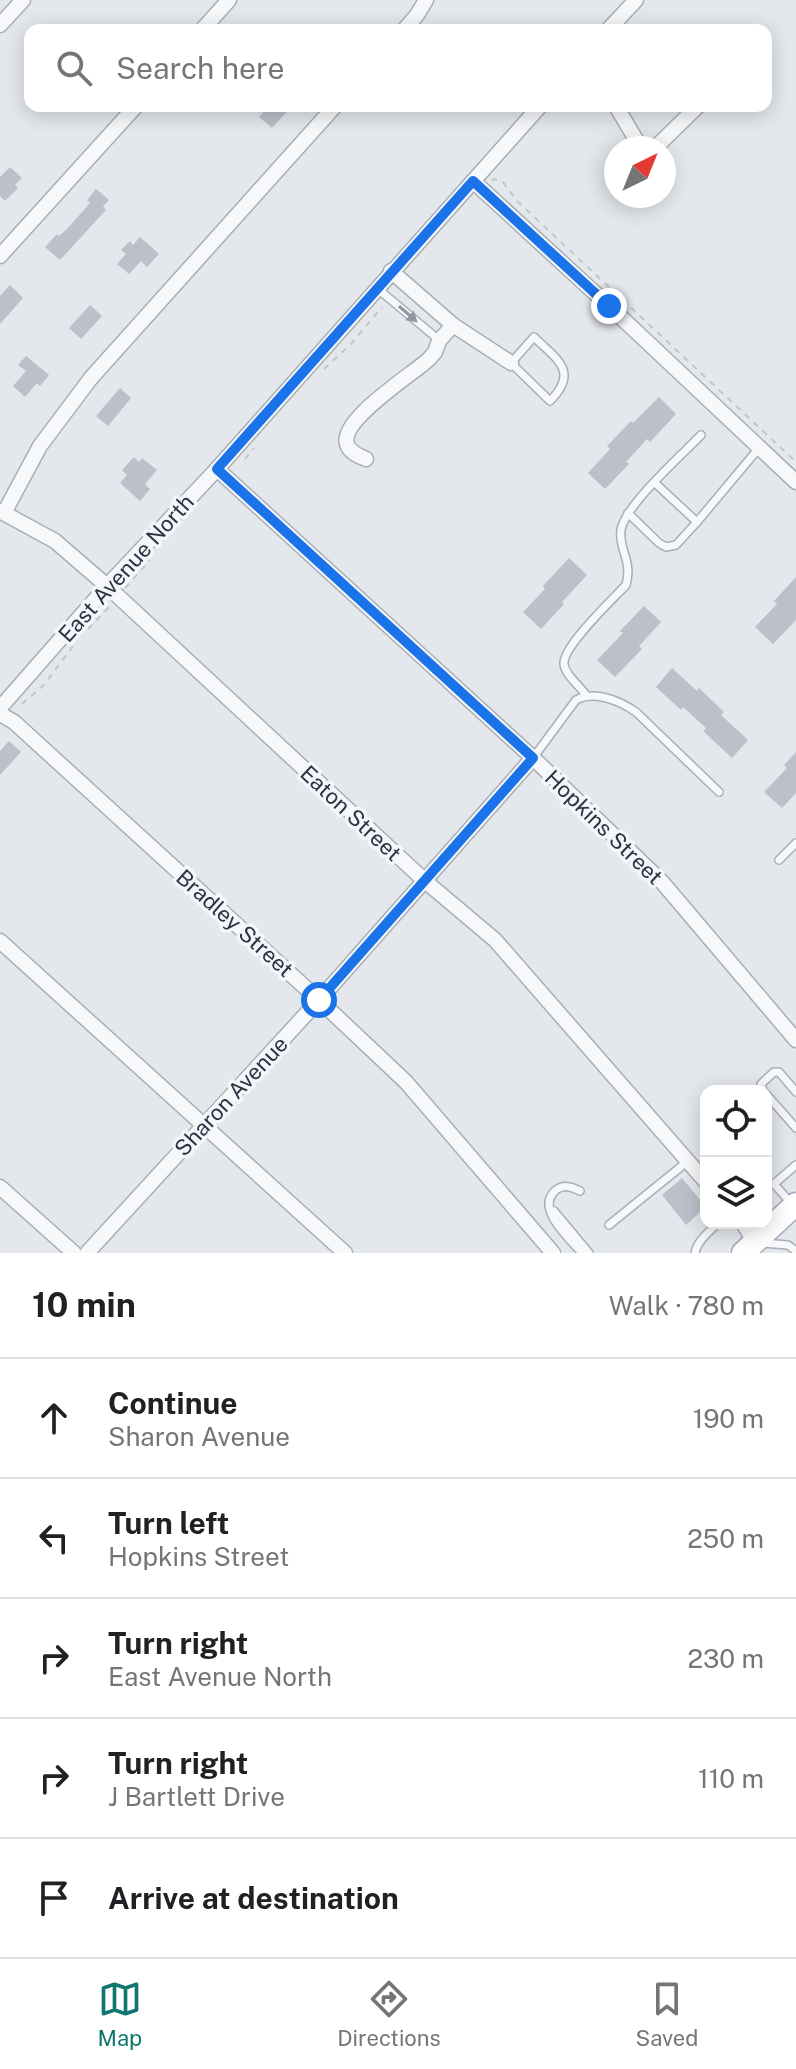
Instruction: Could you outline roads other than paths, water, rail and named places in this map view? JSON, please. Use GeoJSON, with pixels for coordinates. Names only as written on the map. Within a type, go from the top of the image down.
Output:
{"type":"FeatureCollection","features":[{"type":"Feature","properties":{"kind":"main road"},"geometry":{"type":"LineString","coordinates":[[751,1250],[795,1205]]}},
{"type":"Feature","properties":{"kind":"street"},"geometry":{"type":"LineString","coordinates":[[0,25],[23,0]]}},
{"type":"Feature","properties":{"kind":"street"},"geometry":{"type":"LineString","coordinates":[[207,24],[229,0]]}},
{"type":"Feature","properties":{"kind":"street"},"geometry":{"type":"LineString","coordinates":[[409,24],[426,0]]}},
{"type":"Feature","properties":{"kind":"street"},"geometry":{"type":"LineString","coordinates":[[614,24],[636,0]]}},
{"type":"Feature","properties":{"kind":"street"},"geometry":{"type":"LineString","coordinates":[[0,256],[131,112]]}},
{"type":"Feature","properties":{"kind":"street"},"geometry":{"type":"LineString","coordinates":[[2,512],[40,446],[91,378],[330,112]]}},
{"type":"Feature","properties":{"kind":"street","name":"East Avenue North"},"geometry":{"type":"LineString","coordinates":[[0,711],[107,586],[217,469],[535,112]]}},
{"type":"Feature","properties":{"kind":"street"},"geometry":{"type":"LineString","coordinates":[[619,112],[633,136]]}},
{"type":"Feature","properties":{"kind":"street"},"geometry":{"type":"LineString","coordinates":[[667,136],[692,112]]}},
{"type":"Feature","properties":{"kind":"street"},"geometry":{"type":"LineString","coordinates":[[473,181],[796,482]]}},
{"type":"Feature","properties":{"kind":"street"},"geometry":{"type":"LineString","coordinates":[[391,271],[453,325],[511,363]]}},
{"type":"Feature","properties":{"kind":"street"},"geometry":{"type":"LineString","coordinates":[[366,459],[347,445],[347,432],[365,410],[429,359],[453,325]]}},
{"type":"Feature","properties":{"kind":"street","name":"Hopkins Street"},"geometry":{"type":"LineString","coordinates":[[217,469],[533,758],[662,882],[796,1040]]}},
{"type":"Feature","properties":{"kind":"street","name":"Eaton Street"},"geometry":{"type":"LineString","coordinates":[[2,512],[55,541],[107,586],[425,881],[495,940],[700,1175]]}},
{"type":"Feature","properties":{"kind":"street","name":"Bradley Street"},"geometry":{"type":"LineString","coordinates":[[0,711],[406,1082],[553,1253]]}},
{"type":"Feature","properties":{"kind":"street","name":"Sharon Avenue"},"geometry":{"type":"LineString","coordinates":[[87,1253],[319,1000],[533,758]]}},
{"type":"Feature","properties":{"kind":"street"},"geometry":{"type":"LineString","coordinates":[[0,941],[345,1253]]}},
{"type":"Feature","properties":{"kind":"street"},"geometry":{"type":"LineString","coordinates":[[0,1187],[74,1253]]}},
{"type":"Feature","properties":{"kind":"street"},"geometry":{"type":"LineString","coordinates":[[745,1229],[751,1250]]}},
{"type":"Feature","properties":{"kind":"lane"},"geometry":{"type":"LineString","coordinates":[[377,287],[439,341]]}},
{"type":"Feature","properties":{"kind":"lane"},"geometry":{"type":"LineString","coordinates":[[534,337],[563,368],[564,383],[550,401],[511,363],[534,337]]}},
{"type":"Feature","properties":{"kind":"lane"},"geometry":{"type":"LineString","coordinates":[[586,695],[565,669],[563,660],[570,646],[626,585],[629,574],[620,538],[622,525],[628,513],[701,435]]}},
{"type":"Feature","properties":{"kind":"lane"},"geometry":{"type":"LineString","coordinates":[[628,513],[659,543],[666,547],[676,545],[760,448]]}},
{"type":"Feature","properties":{"kind":"lane"},"geometry":{"type":"LineString","coordinates":[[655,483],[697,522]]}},
{"type":"Feature","properties":{"kind":"lane"},"geometry":{"type":"LineString","coordinates":[[533,758],[576,700],[586,695],[599,696],[624,704],[636,712],[719,792]]}},
{"type":"Feature","properties":{"kind":"lane"},"geometry":{"type":"LineString","coordinates":[[779,860],[796,843]]}},
{"type":"Feature","properties":{"kind":"lane"},"geometry":{"type":"LineString","coordinates":[[762,1085],[774,1072],[779,1072],[796,1092]]}},
{"type":"Feature","properties":{"kind":"lane"},"geometry":{"type":"LineString","coordinates":[[772,1100],[796,1128]]}},
{"type":"Feature","properties":{"kind":"lane"},"geometry":{"type":"LineString","coordinates":[[795,1205],[774,1184],[796,1164],[793,1161],[796,1156]]}},
{"type":"Feature","properties":{"kind":"lane"},"geometry":{"type":"LineString","coordinates":[[609,1225],[688,1161]]}},
{"type":"Feature","properties":{"kind":"lane"},"geometry":{"type":"LineString","coordinates":[[580,1191],[569,1186],[557,1189],[549,1199],[549,1206],[558,1225],[582,1253]]}},
{"type":"Feature","properties":{"kind":"lane"},"geometry":{"type":"LineString","coordinates":[[557,1189],[553,1210],[589,1253]]}},
{"type":"Feature","properties":{"kind":"lane"},"geometry":{"type":"LineString","coordinates":[[541,1239],[558,1225]]}},
{"type":"Feature","properties":{"kind":"lane"},"geometry":{"type":"LineString","coordinates":[[695,1253],[700,1240],[712,1229]]}},
{"type":"Feature","properties":{"kind":"lane"},"geometry":{"type":"LineString","coordinates":[[751,1250],[788,1245],[796,1251]]}}]}
